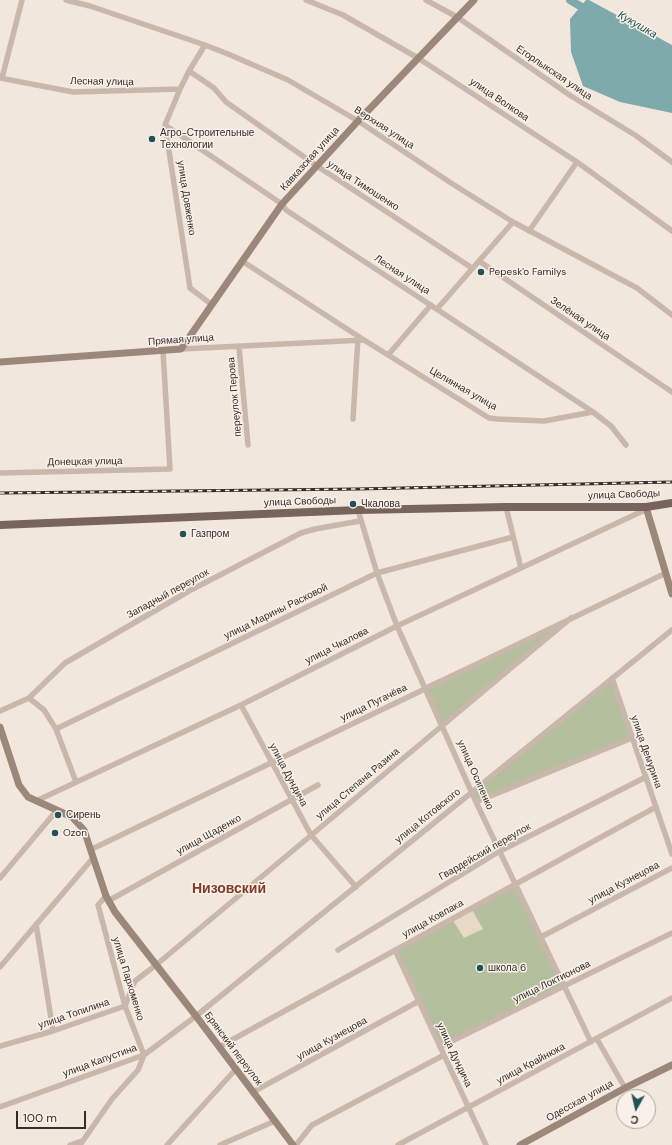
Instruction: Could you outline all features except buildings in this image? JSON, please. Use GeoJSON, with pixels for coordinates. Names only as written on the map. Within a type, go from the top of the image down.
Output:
{"type":"FeatureCollection","features":[{"type":"Feature","properties":{"kind":"main road","name":"Кавказская улица"},"geometry":{"type":"LineString","coordinates":[[181,349],[282,204],[358,120],[474,0]]}},
{"type":"Feature","properties":{"kind":"main road","name":"Прямая улица"},"geometry":{"type":"LineString","coordinates":[[0,362],[181,349]]}},
{"type":"Feature","properties":{"kind":"main road","name":"улица Свободы"},"geometry":{"type":"LineString","coordinates":[[0,525],[358,510],[506,507],[646,508],[672,503]]}},
{"type":"Feature","properties":{"kind":"main road"},"geometry":{"type":"LineString","coordinates":[[646,508],[672,594]]}},
{"type":"Feature","properties":{"kind":"main road","name":"Брянский переулок"},"geometry":{"type":"LineString","coordinates":[[0,727],[19,784],[28,797],[72,818],[84,830],[107,899],[115,912],[295,1145]]}},
{"type":"Feature","properties":{"kind":"main road","name":"Одесская улица"},"geometry":{"type":"LineString","coordinates":[[523,1144],[625,1088],[672,1065]]}},
{"type":"Feature","properties":{"kind":"street"},"geometry":{"type":"LineString","coordinates":[[1,78],[22,0]]}},
{"type":"Feature","properties":{"kind":"street","name":"Верхняя улица"},"geometry":{"type":"LineString","coordinates":[[66,0],[90,6],[205,45],[288,80],[358,120],[451,183],[513,222],[637,288],[672,315]]}},
{"type":"Feature","properties":{"kind":"street","name":"улица Волкова"},"geometry":{"type":"LineString","coordinates":[[306,0],[343,15],[418,58],[577,162],[672,231]]}},
{"type":"Feature","properties":{"kind":"street","name":"Егорлыкская улица"},"geometry":{"type":"LineString","coordinates":[[426,0],[457,17],[571,96],[635,135],[672,162]]}},
{"type":"Feature","properties":{"kind":"street"},"geometry":{"type":"LineString","coordinates":[[165,125],[189,71],[205,45]]}},
{"type":"Feature","properties":{"kind":"street","name":"улица Тимошенко"},"geometry":{"type":"LineString","coordinates":[[189,71],[214,88],[226,102],[317,166],[472,268]]}},
{"type":"Feature","properties":{"kind":"street","name":"Лесная улица"},"geometry":{"type":"LineString","coordinates":[[1,78],[73,92],[180,89]]}},
{"type":"Feature","properties":{"kind":"street","name":"Лесная улица"},"geometry":{"type":"LineString","coordinates":[[165,125],[282,204],[286,210],[593,412],[610,426],[626,445]]}},
{"type":"Feature","properties":{"kind":"street","name":"улица Довженко"},"geometry":{"type":"LineString","coordinates":[[165,125],[190,288],[211,304]]}},
{"type":"Feature","properties":{"kind":"street"},"geometry":{"type":"LineString","coordinates":[[529,231],[577,162]]}},
{"type":"Feature","properties":{"kind":"street"},"geometry":{"type":"LineString","coordinates":[[388,355],[479,261],[513,222]]}},
{"type":"Feature","properties":{"kind":"street"},"geometry":{"type":"LineString","coordinates":[[242,261],[358,338],[353,419]]}},
{"type":"Feature","properties":{"kind":"street","name":"Зелёная улица"},"geometry":{"type":"LineString","coordinates":[[479,261],[672,392]]}},
{"type":"Feature","properties":{"kind":"street","name":"Прямая улица"},"geometry":{"type":"LineString","coordinates":[[181,349],[239,347],[358,338],[364,340]]}},
{"type":"Feature","properties":{"kind":"street","name":"Целинная улица"},"geometry":{"type":"LineString","coordinates":[[364,340],[489,418],[544,421],[593,412]]}},
{"type":"Feature","properties":{"kind":"street","name":"переулок Перова"},"geometry":{"type":"LineString","coordinates":[[239,347],[248,445]]}},
{"type":"Feature","properties":{"kind":"street","name":"Донецкая улица"},"geometry":{"type":"LineString","coordinates":[[0,473],[170,469],[163,351]]}},
{"type":"Feature","properties":{"kind":"street"},"geometry":{"type":"LineString","coordinates":[[506,507],[520,568]]}},
{"type":"Feature","properties":{"kind":"street","name":"улица Чкалова"},"geometry":{"type":"LineString","coordinates":[[36,801],[241,705],[397,626],[646,508]]}},
{"type":"Feature","properties":{"kind":"street","name":"улица Осипенко"},"geometry":{"type":"LineString","coordinates":[[358,510],[360,521],[377,573],[397,626],[476,802],[564,986],[594,1040],[625,1088]]}},
{"type":"Feature","properties":{"kind":"street","name":"Западный переулок"},"geometry":{"type":"LineString","coordinates":[[0,711],[29,698],[65,663],[189,591],[301,534],[315,529],[360,521]]}},
{"type":"Feature","properties":{"kind":"street","name":"улица Марины Расковой"},"geometry":{"type":"LineString","coordinates":[[56,729],[377,573],[513,537]]}},
{"type":"Feature","properties":{"kind":"street","name":"улица Пугачёва"},"geometry":{"type":"LineString","coordinates":[[90,850],[666,573]]}},
{"type":"Feature","properties":{"kind":"street","name":"улица Степана Разина"},"geometry":{"type":"LineString","coordinates":[[156,965],[571,618]]}},
{"type":"Feature","properties":{"kind":"street","name":"улица Котовского"},"geometry":{"type":"LineString","coordinates":[[196,1016],[672,630]]}},
{"type":"Feature","properties":{"kind":"street","name":"улица Демурина"},"geometry":{"type":"LineString","coordinates":[[612,678],[672,854]]}},
{"type":"Feature","properties":{"kind":"street"},"geometry":{"type":"LineString","coordinates":[[29,698],[44,710],[56,729],[76,782]]}},
{"type":"Feature","properties":{"kind":"street","name":"улица Дундича"},"geometry":{"type":"LineString","coordinates":[[241,705],[311,835],[356,887]]}},
{"type":"Feature","properties":{"kind":"street","name":"улица Котовского"},"geometry":{"type":"LineString","coordinates":[[476,802],[632,738]]}},
{"type":"Feature","properties":{"kind":"street","name":"Гвардейский переулок"},"geometry":{"type":"LineString","coordinates":[[338,950],[500,852],[646,777]]}},
{"type":"Feature","properties":{"kind":"street","name":"улица Щаденко"},"geometry":{"type":"LineString","coordinates":[[107,899],[318,785]]}},
{"type":"Feature","properties":{"kind":"street","name":"улица Ковпака"},"geometry":{"type":"LineString","coordinates":[[219,1047],[656,807]]}},
{"type":"Feature","properties":{"kind":"street"},"geometry":{"type":"LineString","coordinates":[[1,877],[57,810]]}},
{"type":"Feature","properties":{"kind":"street"},"geometry":{"type":"LineString","coordinates":[[0,967],[93,858]]}},
{"type":"Feature","properties":{"kind":"street","name":"улица Кузнецова"},"geometry":{"type":"LineString","coordinates":[[541,937],[672,868]]}},
{"type":"Feature","properties":{"kind":"street"},"geometry":{"type":"LineString","coordinates":[[0,870],[1,877]]}},
{"type":"Feature","properties":{"kind":"street","name":"улица Пархоменко"},"geometry":{"type":"LineString","coordinates":[[107,899],[98,905],[125,1006],[144,1055]]}},
{"type":"Feature","properties":{"kind":"street"},"geometry":{"type":"LineString","coordinates":[[36,924],[53,1031]]}},
{"type":"Feature","properties":{"kind":"street","name":"улица Локтионова"},"geometry":{"type":"LineString","coordinates":[[440,1047],[672,933]]}},
{"type":"Feature","properties":{"kind":"street","name":"улица Дундича"},"geometry":{"type":"LineString","coordinates":[[395,950],[486,1145]]}},
{"type":"Feature","properties":{"kind":"street","name":"улица Топилина"},"geometry":{"type":"LineString","coordinates":[[0,1046],[53,1031],[125,1006],[134,981],[156,965]]}},
{"type":"Feature","properties":{"kind":"street","name":"улица Крайнюка"},"geometry":{"type":"LineString","coordinates":[[398,1145],[672,998]]}},
{"type":"Feature","properties":{"kind":"street","name":"улица Кузнецова"},"geometry":{"type":"LineString","coordinates":[[253,1092],[419,1001]]}},
{"type":"Feature","properties":{"kind":"street","name":"улица Капустина"},"geometry":{"type":"LineString","coordinates":[[0,1107],[144,1055],[196,1016]]}},
{"type":"Feature","properties":{"kind":"street"},"geometry":{"type":"LineString","coordinates":[[70,1145],[81,1143],[112,1099],[138,1070],[144,1055]]}},
{"type":"Feature","properties":{"kind":"street"},"geometry":{"type":"LineString","coordinates":[[295,1145],[312,1125],[444,1055]]}},
{"type":"Feature","properties":{"kind":"street"},"geometry":{"type":"LineString","coordinates":[[167,1145],[236,1069]]}},
{"type":"Feature","properties":{"kind":"street"},"geometry":{"type":"LineString","coordinates":[[220,1145],[275,1121]]}},
{"type":"Feature","properties":{"kind":"green space"},"geometry":{"type":"Polygon","coordinates":[[[571,618],[443,726],[424,686],[571,618]]]}},
{"type":"Feature","properties":{"kind":"green space"},"geometry":{"type":"Polygon","coordinates":[[[612,678],[632,738],[476,802],[472,792],[612,678]]]}},
{"type":"Feature","properties":{"kind":"green space","name":"школа 6"},"geometry":{"type":"Polygon","coordinates":[[[516,884],[565,986],[440,1047],[395,950],[516,884]]]}},
{"type":"Feature","properties":{"kind":"shaded area"},"geometry":{"type":"Polygon","coordinates":[[[471,908],[483,929],[464,938],[452,919],[471,908]]]}},
{"type":"Feature","properties":{"kind":"water"},"geometry":{"type":"Polygon","coordinates":[[[586,0],[589,0],[672,45],[672,113],[620,102],[583,86],[571,52],[570,19],[586,0]]]}},
{"type":"Feature","properties":{"kind":"waterway","name":"Кукушка"},"geometry":{"type":"LineString","coordinates":[[570,0],[590,12]]}},
{"type":"Feature","properties":{"kind":"railway"},"geometry":{"type":"LineString","coordinates":[[0,493],[358,489],[672,482]]}},
{"type":"Feature","properties":{"kind":"place","name":"Агро-Строительные Технологии"},"geometry":{"type":"Point","coordinates":[152,139]}},
{"type":"Feature","properties":{"kind":"place","name":"Pepesk'o Familys"},"geometry":{"type":"Point","coordinates":[481,272]}},
{"type":"Feature","properties":{"kind":"place","name":"Чкалова"},"geometry":{"type":"Point","coordinates":[353,504]}},
{"type":"Feature","properties":{"kind":"place","name":"Газпром"},"geometry":{"type":"Point","coordinates":[183,534]}},
{"type":"Feature","properties":{"kind":"place","name":"Сирень"},"geometry":{"type":"Point","coordinates":[58,815]}},
{"type":"Feature","properties":{"kind":"place","name":"Ozon"},"geometry":{"type":"Point","coordinates":[55,833]}},
{"type":"Feature","properties":{"kind":"place","name":"школа 6"},"geometry":{"type":"Point","coordinates":[480,968]}},
{"type":"Feature","properties":{"kind":"district","name":"Низовский"},"geometry":{"type":"Point","coordinates":[229,889]}}]}
